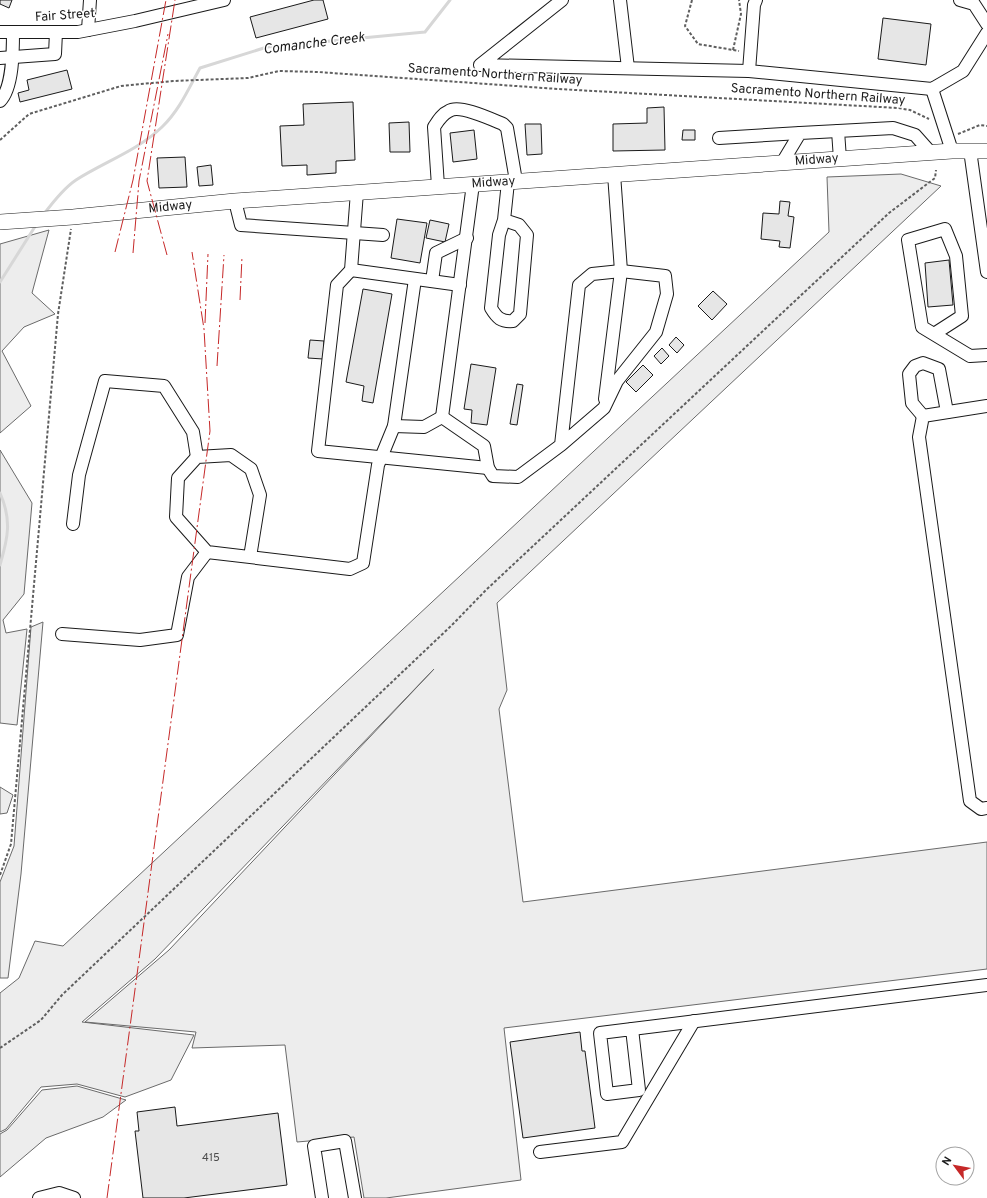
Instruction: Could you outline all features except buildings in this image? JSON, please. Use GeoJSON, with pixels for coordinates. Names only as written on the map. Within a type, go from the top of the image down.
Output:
{"type":"FeatureCollection","features":[{"type":"Feature","properties":{"kind":"main road","name":"Midway"},"geometry":{"type":"LineString","coordinates":[[0,222],[52,219],[234,201],[438,186],[952,151],[987,151]]}},
{"type":"Feature","properties":{"kind":"street"},"geometry":{"type":"LineString","coordinates":[[88,30],[90,0]]}},
{"type":"Feature","properties":{"kind":"street","name":"Fair Street"},"geometry":{"type":"LineString","coordinates":[[0,32],[56,32],[88,30],[135,21],[224,0]]}},
{"type":"Feature","properties":{"kind":"street"},"geometry":{"type":"LineString","coordinates":[[562,0],[480,65],[749,71],[932,89],[963,71],[987,32]]}},
{"type":"Feature","properties":{"kind":"street"},"geometry":{"type":"LineString","coordinates":[[620,0],[628,68]]}},
{"type":"Feature","properties":{"kind":"street"},"geometry":{"type":"LineString","coordinates":[[749,71],[754,5],[756,0]]}},
{"type":"Feature","properties":{"kind":"street"},"geometry":{"type":"LineString","coordinates":[[960,0],[974,4],[987,24]]}},
{"type":"Feature","properties":{"kind":"street"},"geometry":{"type":"LineString","coordinates":[[0,101],[6,95],[12,58],[13,32]]}},
{"type":"Feature","properties":{"kind":"street"},"geometry":{"type":"LineString","coordinates":[[0,58],[55,54],[56,32]]}},
{"type":"Feature","properties":{"kind":"street"},"geometry":{"type":"LineString","coordinates":[[932,89],[952,151]]}},
{"type":"Feature","properties":{"kind":"street"},"geometry":{"type":"LineString","coordinates":[[438,186],[434,127],[442,116],[450,110],[458,108],[503,124],[507,128],[512,181],[504,220],[499,235],[491,308],[496,317],[505,322],[513,321],[520,314],[527,236],[519,225],[504,220]]}},
{"type":"Feature","properties":{"kind":"street"},"geometry":{"type":"LineString","coordinates":[[719,138],[892,128],[915,135],[931,153]]}},
{"type":"Feature","properties":{"kind":"street"},"geometry":{"type":"LineString","coordinates":[[838,131],[840,159]]}},
{"type":"Feature","properties":{"kind":"street"},"geometry":{"type":"LineString","coordinates":[[782,163],[800,133]]}},
{"type":"Feature","properties":{"kind":"street"},"geometry":{"type":"LineString","coordinates":[[970,150],[987,272]]}},
{"type":"Feature","properties":{"kind":"street"},"geometry":{"type":"LineString","coordinates":[[604,408],[621,271],[614,174]]}},
{"type":"Feature","properties":{"kind":"street"},"geometry":{"type":"LineString","coordinates":[[442,417],[473,184]]}},
{"type":"Feature","properties":{"kind":"street"},"geometry":{"type":"LineString","coordinates":[[358,192],[351,270],[337,285],[318,451],[488,468]]}},
{"type":"Feature","properties":{"kind":"street"},"geometry":{"type":"LineString","coordinates":[[234,201],[241,225],[383,235]]}},
{"type":"Feature","properties":{"kind":"street"},"geometry":{"type":"LineString","coordinates":[[934,334],[962,316],[956,256],[945,229],[908,240],[922,327],[970,356],[987,355]]}},
{"type":"Feature","properties":{"kind":"street"},"geometry":{"type":"LineString","coordinates":[[432,282],[436,254],[467,238]]}},
{"type":"Feature","properties":{"kind":"street"},"geometry":{"type":"LineString","coordinates":[[351,270],[460,285]]}},
{"type":"Feature","properties":{"kind":"street"},"geometry":{"type":"LineString","coordinates":[[442,417],[484,446],[488,468],[493,476],[518,477],[561,445],[604,408],[618,381],[656,332],[667,294],[665,276],[621,271],[592,274],[579,286],[561,445]]}},
{"type":"Feature","properties":{"kind":"street"},"geometry":{"type":"LineString","coordinates":[[250,557],[260,495],[251,469],[231,456],[197,457],[178,478],[176,517],[207,552],[350,569],[363,563],[378,465],[394,426],[414,279]]}},
{"type":"Feature","properties":{"kind":"street"},"geometry":{"type":"LineString","coordinates":[[923,416],[912,403],[909,374],[915,366],[923,363],[939,369],[947,412]]}},
{"type":"Feature","properties":{"kind":"street"},"geometry":{"type":"LineString","coordinates":[[73,524],[79,475],[104,381],[164,386],[193,432],[197,457]]}},
{"type":"Feature","properties":{"kind":"street"},"geometry":{"type":"LineString","coordinates":[[923,416],[987,406]]}},
{"type":"Feature","properties":{"kind":"street"},"geometry":{"type":"LineString","coordinates":[[923,416],[919,437],[970,800],[981,809],[987,808]]}},
{"type":"Feature","properties":{"kind":"street"},"geometry":{"type":"LineString","coordinates":[[394,426],[424,427],[442,417]]}},
{"type":"Feature","properties":{"kind":"street"},"geometry":{"type":"LineString","coordinates":[[62,634],[140,640],[177,635],[188,577],[207,552]]}},
{"type":"Feature","properties":{"kind":"street"},"geometry":{"type":"LineString","coordinates":[[644,1093],[607,1094],[600,1033],[987,985]]}},
{"type":"Feature","properties":{"kind":"street"},"geometry":{"type":"LineString","coordinates":[[540,1152],[622,1142],[644,1093],[694,1021]]}},
{"type":"Feature","properties":{"kind":"street"},"geometry":{"type":"LineString","coordinates":[[632,1029],[644,1093]]}},
{"type":"Feature","properties":{"kind":"street"},"geometry":{"type":"LineString","coordinates":[[322,1198],[314,1146],[345,1141],[355,1198]]}},
{"type":"Feature","properties":{"kind":"street"},"geometry":{"type":"LineString","coordinates":[[39,1198],[59,1193],[74,1198]]}},
{"type":"Feature","properties":{"kind":"path"},"geometry":{"type":"LineString","coordinates":[[692,0],[686,26],[698,44],[733,50],[741,14],[740,0]]}},
{"type":"Feature","properties":{"kind":"path","name":"Sacramento Northern Railway"},"geometry":{"type":"LineString","coordinates":[[0,140],[29,114],[121,86],[219,78],[248,78],[278,71],[318,72],[566,89],[898,108],[910,110],[929,119],[931,124]]}},
{"type":"Feature","properties":{"kind":"path"},"geometry":{"type":"LineString","coordinates":[[947,135],[960,134],[980,125],[987,126]]}},
{"type":"Feature","properties":{"kind":"path"},"geometry":{"type":"LineString","coordinates":[[0,1048],[41,1020],[62,995],[452,625],[491,585],[883,219],[926,187],[935,178],[936,170]]}},
{"type":"Feature","properties":{"kind":"path"},"geometry":{"type":"LineString","coordinates":[[0,874],[11,844],[58,314],[73,217]]}},
{"type":"Feature","properties":{"kind":"shaded area"},"geometry":{"type":"Polygon","coordinates":[[[901,174],[941,186],[497,603],[507,690],[499,709],[523,902],[987,842],[987,969],[504,1028],[521,1180],[386,1198],[364,1198],[354,1137],[297,1142],[285,1045],[192,1048],[196,1032],[85,1022],[169,950],[434,669],[155,959],[82,1022],[194,1035],[171,1080],[125,1097],[77,1084],[41,1087],[6,1129],[0,1132],[0,993],[19,978],[35,941],[63,946],[829,232],[827,177],[901,174]]]}},
{"type":"Feature","properties":{"kind":"shaded area"},"geometry":{"type":"Polygon","coordinates":[[[49,230],[32,293],[55,314],[24,327],[2,351],[31,406],[0,433],[0,244],[49,230]]]}},
{"type":"Feature","properties":{"kind":"shaded area"},"geometry":{"type":"Polygon","coordinates":[[[0,450],[32,503],[24,594],[3,620],[6,633],[27,629],[17,725],[0,723],[0,450]]]}},
{"type":"Feature","properties":{"kind":"shaded area"},"geometry":{"type":"Polygon","coordinates":[[[43,622],[21,874],[8,978],[0,978],[0,882],[14,846],[31,627],[43,622]]]}},
{"type":"Feature","properties":{"kind":"shaded area"},"geometry":{"type":"Polygon","coordinates":[[[0,787],[13,795],[7,813],[0,814],[0,787]]]}},
{"type":"Feature","properties":{"kind":"shaded area"},"geometry":{"type":"Polygon","coordinates":[[[77,1086],[126,1100],[103,1117],[46,1138],[0,1177],[0,1134],[7,1130],[42,1090],[77,1086]]]}},
{"type":"Feature","properties":{"kind":"waterway","name":"Comanche Creek"},"geometry":{"type":"LineString","coordinates":[[44,214],[67,187],[76,180],[142,143],[162,127],[179,107],[200,68],[267,47],[425,32],[450,0]]}},
{"type":"Feature","properties":{"kind":"waterway","name":"Comanche Creek"},"geometry":{"type":"LineString","coordinates":[[0,282],[36,225]]}},
{"type":"Feature","properties":{"kind":"waterway","name":"Comanche Creek"},"geometry":{"type":"LineString","coordinates":[[0,493],[4,503],[8,529],[0,565]]}},
{"type":"Feature","properties":{"kind":"power"},"geometry":{"type":"LineString","coordinates":[[115,252],[133,180],[166,0]]}},
{"type":"Feature","properties":{"kind":"power"},"geometry":{"type":"LineString","coordinates":[[167,255],[147,181],[175,0]]}},
{"type":"Feature","properties":{"kind":"power"},"geometry":{"type":"LineString","coordinates":[[133,253],[139,181],[168,34]]}},
{"type":"Feature","properties":{"kind":"power"},"geometry":{"type":"LineString","coordinates":[[107,1198],[210,431],[204,329],[192,252]]}},
{"type":"Feature","properties":{"kind":"power"},"geometry":{"type":"LineString","coordinates":[[205,323],[208,254]]}},
{"type":"Feature","properties":{"kind":"power"},"geometry":{"type":"LineString","coordinates":[[217,366],[224,255]]}},
{"type":"Feature","properties":{"kind":"power"},"geometry":{"type":"LineString","coordinates":[[240,300],[242,257]]}}]}
